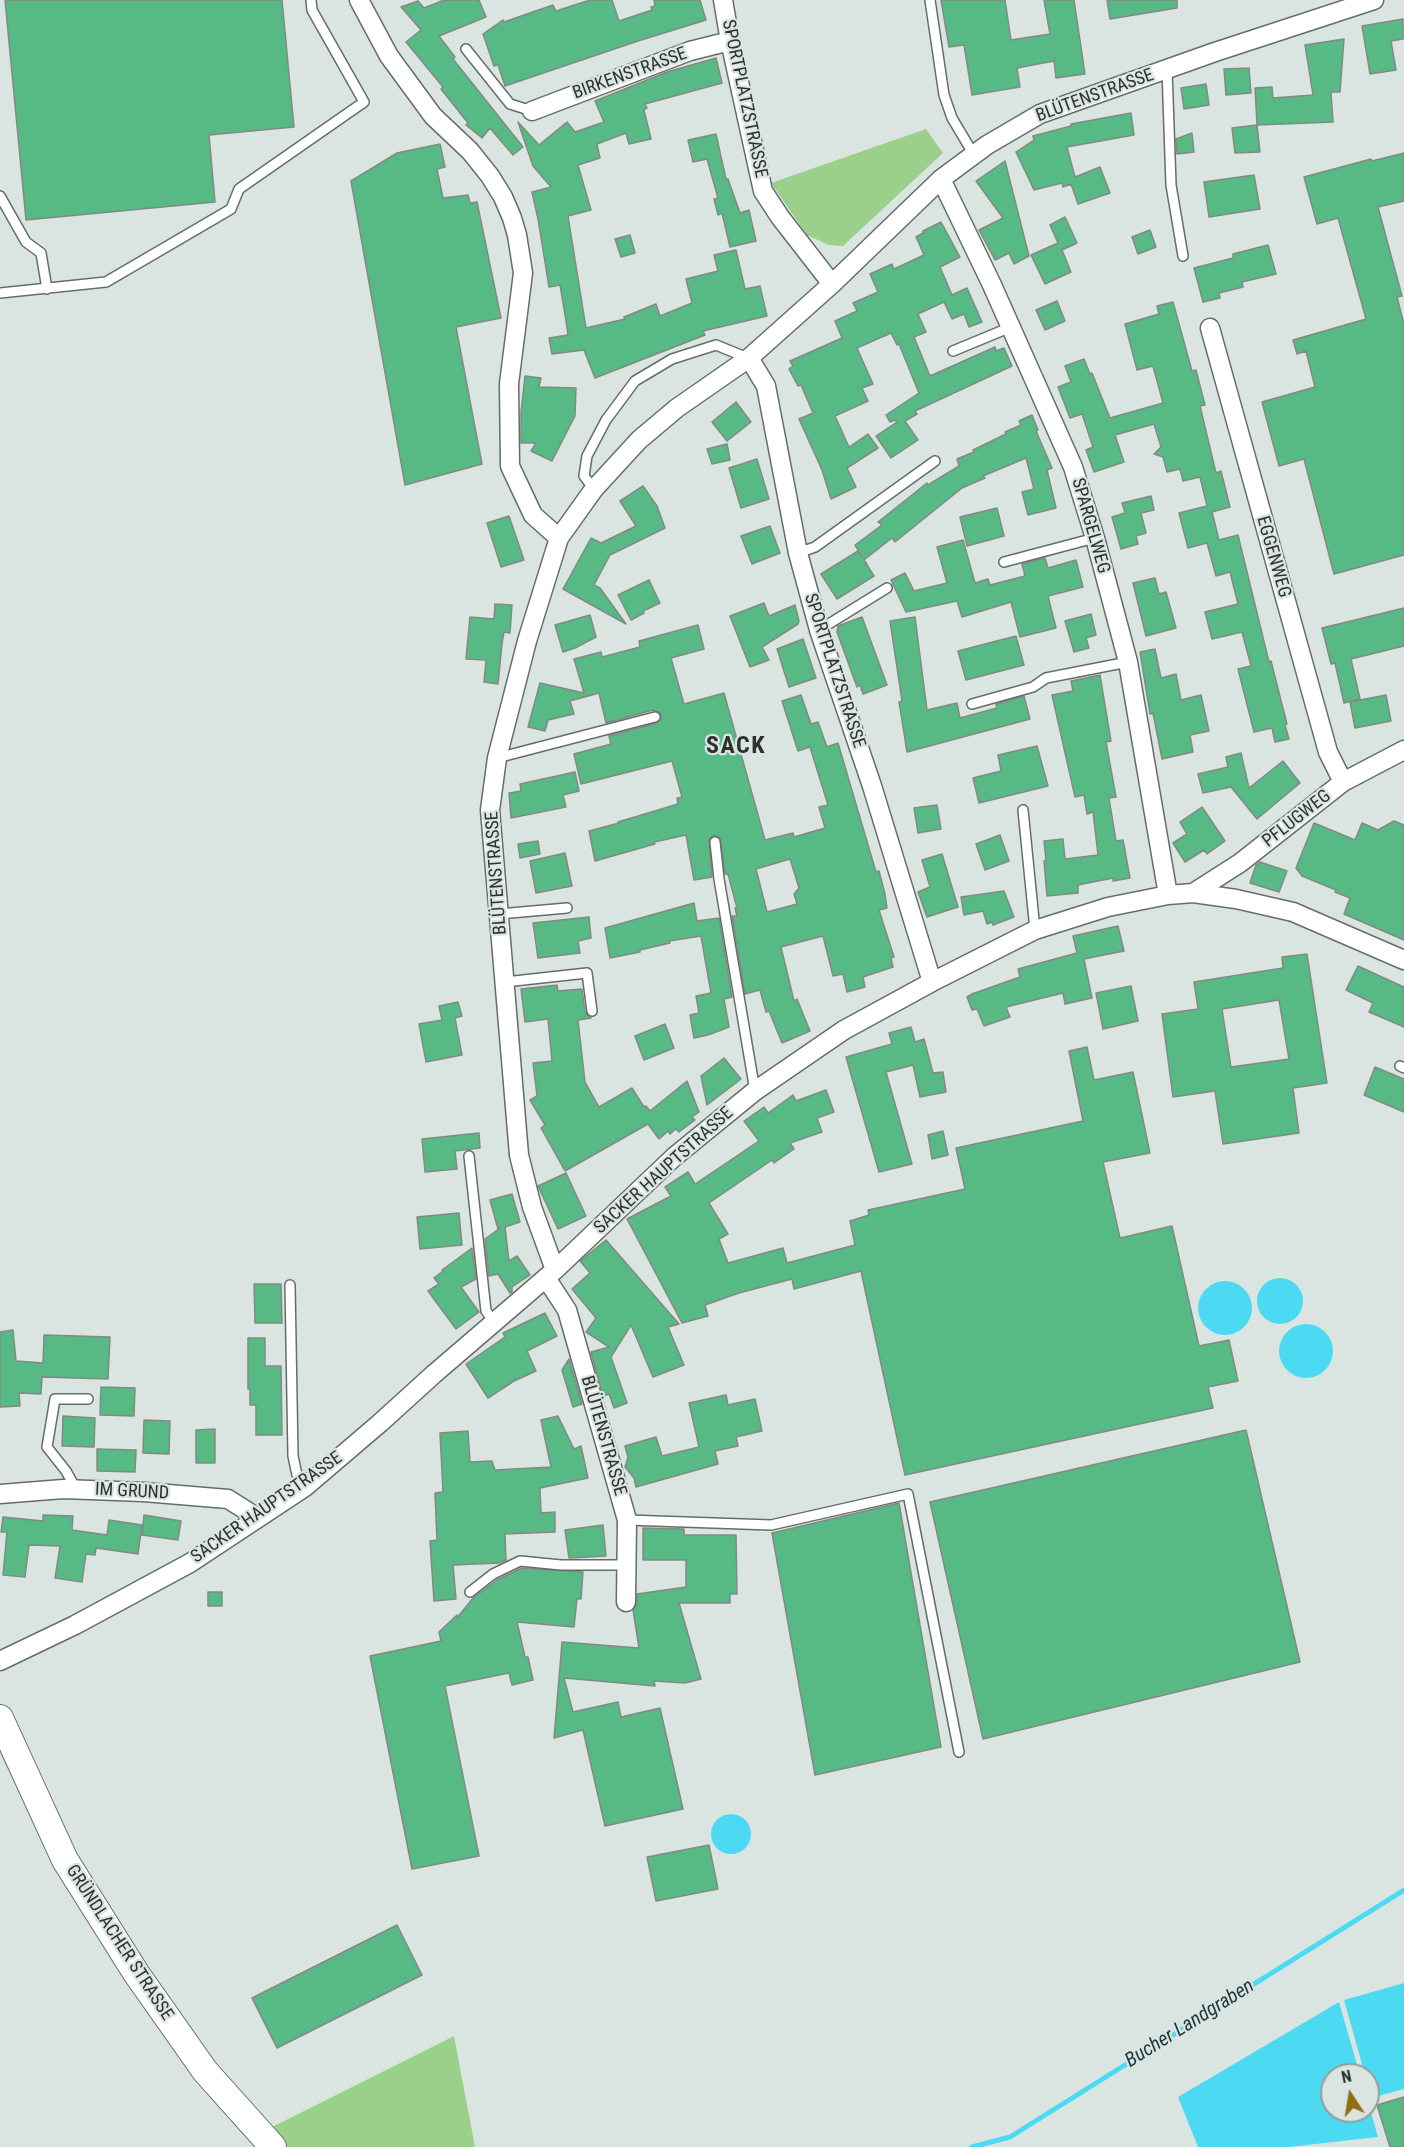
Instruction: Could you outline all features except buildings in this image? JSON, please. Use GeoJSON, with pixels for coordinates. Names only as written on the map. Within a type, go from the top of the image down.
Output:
{"type":"FeatureCollection","features":[{"type":"Feature","properties":{"kind":"main road","name":"GRÜNDLACHER STRASSE"},"geometry":{"type":"LineString","coordinates":[[0,1718],[65,1860],[150,1994],[205,2071],[273,2147]]}},
{"type":"Feature","properties":{"kind":"street"},"geometry":{"type":"LineString","coordinates":[[359,0],[389,56],[433,116],[470,151],[490,176],[512,218],[523,273],[509,384],[510,466],[533,515],[559,538]]}},
{"type":"Feature","properties":{"kind":"street","name":"SPORTPLATZSTRASSE"},"geometry":{"type":"LineString","coordinates":[[723,0],[764,191],[780,217],[832,284]]}},
{"type":"Feature","properties":{"kind":"street","name":"BLÜTENSTRASSE"},"geometry":{"type":"LineString","coordinates":[[626,1602],[627,1520],[567,1310],[550,1274],[519,1155],[490,810],[497,758],[527,641],[559,538],[594,489],[639,440],[677,408],[749,358],[832,284],[941,179],[975,154],[1040,114],[1374,0]]}},
{"type":"Feature","properties":{"kind":"street","name":"BIRKENSTRASSE"},"geometry":{"type":"LineString","coordinates":[[532,111],[690,51],[730,41]]}},
{"type":"Feature","properties":{"kind":"street","name":"SPARGELWEG"},"geometry":{"type":"LineString","coordinates":[[941,179],[1011,327],[1073,467],[1095,538],[1128,662],[1167,895]]}},
{"type":"Feature","properties":{"kind":"street","name":"EGGENWEG"},"geometry":{"type":"LineString","coordinates":[[1210,328],[1328,752],[1343,782]]}},
{"type":"Feature","properties":{"kind":"street","name":"SPORTPLATZSTRASSE"},"geometry":{"type":"LineString","coordinates":[[749,358],[766,386],[798,553],[819,630],[872,786],[932,982]]}},
{"type":"Feature","properties":{"kind":"street","name":"PFLUGWEG"},"geometry":{"type":"LineString","coordinates":[[1193,893],[1240,863],[1343,782],[1404,750]]}},
{"type":"Feature","properties":{"kind":"street","name":"SACKER HAUPTSTRASSE"},"geometry":{"type":"LineString","coordinates":[[0,1660],[75,1625],[190,1563],[305,1486],[380,1424],[550,1274],[674,1157],[755,1091],[844,1030],[1035,930],[1108,907],[1167,895],[1193,893],[1236,899],[1293,912],[1404,960]]}},
{"type":"Feature","properties":{"kind":"street","name":"IM GRUND"},"geometry":{"type":"LineString","coordinates":[[0,1494],[76,1489],[228,1499],[258,1518]]}},
{"type":"Feature","properties":{"kind":"lane"},"geometry":{"type":"LineString","coordinates":[[0,293],[106,282],[231,209],[239,189],[364,102],[312,10],[311,0]]}},
{"type":"Feature","properties":{"kind":"lane"},"geometry":{"type":"LineString","coordinates":[[930,0],[944,94],[952,118],[975,154]]}},
{"type":"Feature","properties":{"kind":"lane"},"geometry":{"type":"LineString","coordinates":[[466,49],[510,104],[532,111]]}},
{"type":"Feature","properties":{"kind":"lane"},"geometry":{"type":"LineString","coordinates":[[1167,69],[1171,185],[1183,256]]}},
{"type":"Feature","properties":{"kind":"lane"},"geometry":{"type":"LineString","coordinates":[[0,196],[26,242],[41,253],[47,289]]}},
{"type":"Feature","properties":{"kind":"lane"},"geometry":{"type":"LineString","coordinates":[[953,351],[1011,327]]}},
{"type":"Feature","properties":{"kind":"lane"},"geometry":{"type":"LineString","coordinates":[[594,489],[584,476],[587,456],[606,420],[635,381],[672,359],[716,345],[749,358]]}},
{"type":"Feature","properties":{"kind":"lane"},"geometry":{"type":"LineString","coordinates":[[798,553],[815,547],[935,461]]}},
{"type":"Feature","properties":{"kind":"lane"},"geometry":{"type":"LineString","coordinates":[[1004,562],[1095,538]]}},
{"type":"Feature","properties":{"kind":"lane"},"geometry":{"type":"LineString","coordinates":[[819,630],[887,588]]}},
{"type":"Feature","properties":{"kind":"lane"},"geometry":{"type":"LineString","coordinates":[[972,704],[1033,687],[1046,678],[1128,662]]}},
{"type":"Feature","properties":{"kind":"lane"},"geometry":{"type":"LineString","coordinates":[[497,758],[655,717]]}},
{"type":"Feature","properties":{"kind":"lane"},"geometry":{"type":"LineString","coordinates":[[1023,810],[1035,930]]}},
{"type":"Feature","properties":{"kind":"lane"},"geometry":{"type":"LineString","coordinates":[[715,843],[755,1091]]}},
{"type":"Feature","properties":{"kind":"lane"},"geometry":{"type":"LineString","coordinates":[[499,914],[567,908]]}},
{"type":"Feature","properties":{"kind":"lane"},"geometry":{"type":"LineString","coordinates":[[505,981],[587,973],[592,1011]]}},
{"type":"Feature","properties":{"kind":"lane"},"geometry":{"type":"LineString","coordinates":[[469,1156],[486,1311],[494,1322]]}},
{"type":"Feature","properties":{"kind":"lane"},"geometry":{"type":"LineString","coordinates":[[290,1285],[293,1455],[297,1475],[305,1486]]}},
{"type":"Feature","properties":{"kind":"lane"},"geometry":{"type":"LineString","coordinates":[[76,1489],[66,1471],[47,1447],[55,1399],[88,1399]]}},
{"type":"Feature","properties":{"kind":"lane"},"geometry":{"type":"LineString","coordinates":[[627,1520],[771,1525],[908,1494],[958,1752]]}},
{"type":"Feature","properties":{"kind":"lane"},"geometry":{"type":"LineString","coordinates":[[470,1592],[493,1574],[520,1561],[561,1565],[626,1565]]}},
{"type":"Feature","properties":{"kind":"green space"},"geometry":{"type":"Polygon","coordinates":[[[926,129],[943,153],[843,246],[829,245],[807,235],[771,183],[926,129]]]}},
{"type":"Feature","properties":{"kind":"green space"},"geometry":{"type":"Polygon","coordinates":[[[454,2036],[475,2147],[286,2147],[268,2129],[454,2036]]]}},
{"type":"Feature","properties":{"kind":"water"},"geometry":{"type":"Polygon","coordinates":[[[1280,1278],[1296,1285],[1303,1301],[1296,1317],[1280,1324],[1264,1317],[1257,1301],[1264,1285],[1280,1278]]]}},
{"type":"Feature","properties":{"kind":"water"},"geometry":{"type":"Polygon","coordinates":[[[1225,1281],[1235,1283],[1244,1289],[1250,1298],[1252,1308],[1250,1318],[1244,1327],[1235,1333],[1225,1335],[1215,1333],[1206,1327],[1200,1318],[1198,1308],[1200,1298],[1206,1289],[1215,1283],[1225,1281]]]}},
{"type":"Feature","properties":{"kind":"water"},"geometry":{"type":"Polygon","coordinates":[[[1306,1324],[1316,1326],[1325,1332],[1331,1341],[1333,1351],[1331,1361],[1325,1370],[1316,1376],[1306,1378],[1296,1376],[1287,1370],[1281,1361],[1279,1351],[1281,1341],[1287,1332],[1296,1326],[1306,1324]]]}},
{"type":"Feature","properties":{"kind":"water"},"geometry":{"type":"Polygon","coordinates":[[[731,1814],[739,1815],[745,1820],[750,1826],[750,1842],[745,1848],[739,1853],[731,1854],[723,1853],[717,1848],[712,1842],[711,1834],[712,1826],[717,1820],[723,1815],[731,1814]]]}},
{"type":"Feature","properties":{"kind":"water"},"geometry":{"type":"Polygon","coordinates":[[[1404,1983],[1404,2089],[1380,2096],[1380,2063],[1362,2063],[1344,2000],[1404,1983]]]}},
{"type":"Feature","properties":{"kind":"water"},"geometry":{"type":"Polygon","coordinates":[[[1339,2002],[1357,2063],[1320,2063],[1320,2123],[1374,2123],[1378,2137],[1289,2147],[1198,2147],[1178,2097],[1339,2002]]]}},
{"type":"Feature","properties":{"kind":"waterway","name":"Bucher Landgraben"},"geometry":{"type":"LineString","coordinates":[[972,2147],[1010,2137],[1404,1890]]}},
{"type":"Feature","properties":{"kind":"district","name":"SACK"},"geometry":{"type":"Point","coordinates":[736,747]}}]}
